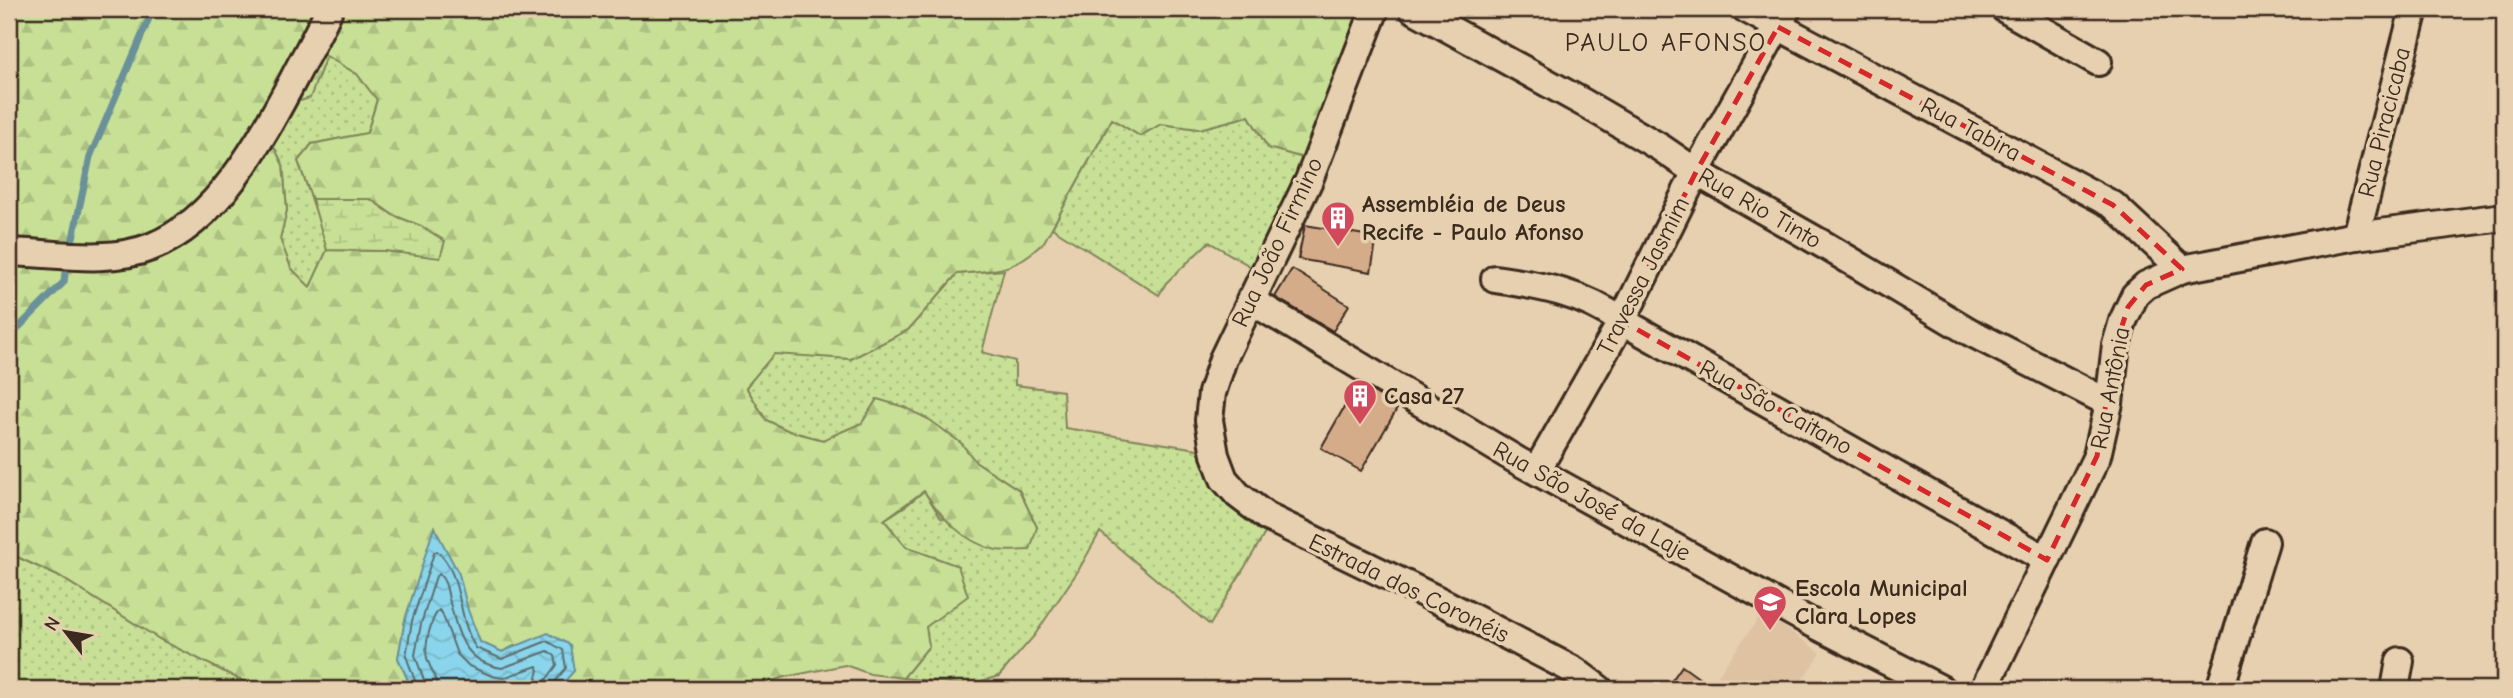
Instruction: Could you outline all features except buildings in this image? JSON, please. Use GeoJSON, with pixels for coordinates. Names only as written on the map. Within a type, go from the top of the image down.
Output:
{"type":"FeatureCollection","features":[{"type":"Feature","properties":{"kind":"street"},"geometry":{"type":"LineString","coordinates":[[9,252],[123,254],[150,248],[175,236],[205,210],[247,159],[271,120],[329,9]]}},
{"type":"Feature","properties":{"kind":"street","name":"Rua João Firmino"},"geometry":{"type":"LineString","coordinates":[[1224,479],[1215,455],[1209,420],[1212,393],[1223,359],[1250,300],[1310,180],[1375,9]]}},
{"type":"Feature","properties":{"kind":"street","name":"Rua Rio Tinto"},"geometry":{"type":"LineString","coordinates":[[1413,9],[1584,103],[1696,172],[1968,331],[2109,403]]}},
{"type":"Feature","properties":{"kind":"street","name":"Rua Tabira"},"geometry":{"type":"LineString","coordinates":[[1746,9],[1782,18],[2113,205],[2182,269]]}},
{"type":"Feature","properties":{"kind":"street"},"geometry":{"type":"LineString","coordinates":[[2005,9],[2098,62]]}},
{"type":"Feature","properties":{"kind":"street","name":"Rua Piracicaba"},"geometry":{"type":"LineString","coordinates":[[2356,236],[2405,12]]}},
{"type":"Feature","properties":{"kind":"street","name":"Travessa Jasmim"},"geometry":{"type":"LineString","coordinates":[[1537,470],[1622,321],[1696,172],[1782,18]]}},
{"type":"Feature","properties":{"kind":"street","name":"Rua Antônia"},"geometry":{"type":"LineString","coordinates":[[1984,689],[2097,456],[2109,403],[2116,345],[2135,295],[2146,285],[2182,269],[2356,236],[2504,217]]}},
{"type":"Feature","properties":{"kind":"street","name":"Rua São Caitano"},"geometry":{"type":"LineString","coordinates":[[1495,279],[1549,287],[1601,306],[1622,321],[2047,560]]}},
{"type":"Feature","properties":{"kind":"street","name":"Rua São José da Laje"},"geometry":{"type":"LineString","coordinates":[[1250,300],[1486,442],[1812,623],[1941,689]]}},
{"type":"Feature","properties":{"kind":"street","name":"Estrada dos Coronéis"},"geometry":{"type":"LineString","coordinates":[[1224,479],[1238,495],[1283,526],[1448,605],[1575,671],[1599,689]]}},
{"type":"Feature","properties":{"kind":"street"},"geometry":{"type":"LineString","coordinates":[[2220,689],[2265,542]]}},
{"type":"Feature","properties":{"kind":"street"},"geometry":{"type":"LineString","coordinates":[[2395,689],[2400,661]]}},
{"type":"Feature","properties":{"kind":"highlighted area"},"geometry":{"type":"Polygon","coordinates":[[[1778,27],[2113,205],[2182,269],[2146,285],[2128,307],[2116,345],[2097,456],[2047,560],[1622,321],[1696,172],[1778,27]]]}},
{"type":"Feature","properties":{"kind":"shaded area","name":"Escola Municipal Clara Lopes"},"geometry":{"type":"Polygon","coordinates":[[[1763,612],[1821,653],[1795,689],[1708,689],[1763,612]]]}},
{"type":"Feature","properties":{"kind":"green space"},"geometry":{"type":"Polygon","coordinates":[[[9,9],[318,9],[259,123],[212,191],[181,222],[145,238],[106,246],[9,246],[9,9]]]}},
{"type":"Feature","properties":{"kind":"green space"},"geometry":{"type":"Polygon","coordinates":[[[332,9],[1366,9],[1307,159],[1268,148],[1249,116],[1199,129],[1161,124],[1140,136],[1112,119],[1044,242],[1033,252],[1004,268],[957,274],[908,330],[851,359],[774,354],[746,387],[766,420],[789,431],[823,440],[862,423],[877,399],[904,407],[930,420],[961,443],[975,461],[1019,490],[1037,527],[1030,550],[996,550],[973,541],[954,528],[924,491],[884,520],[906,547],[958,566],[968,596],[926,627],[929,646],[903,678],[870,674],[845,665],[785,677],[745,689],[558,689],[574,670],[516,645],[502,652],[480,642],[435,527],[405,620],[398,658],[412,689],[252,689],[253,686],[161,640],[62,578],[9,553],[9,261],[150,255],[270,139],[283,165],[287,210],[280,239],[291,268],[310,287],[327,250],[385,251],[440,257],[421,226],[393,215],[370,199],[312,199],[298,161],[312,144],[367,133],[377,100],[357,74],[326,56],[310,98],[291,104],[332,9]]]}},
{"type":"Feature","properties":{"kind":"green space"},"geometry":{"type":"Polygon","coordinates":[[[326,56],[357,74],[377,99],[367,133],[312,144],[298,161],[327,250],[310,288],[291,268],[280,239],[287,210],[283,165],[270,139],[291,104],[318,77],[326,56]]]}},
{"type":"Feature","properties":{"kind":"green space"},"geometry":{"type":"Polygon","coordinates":[[[1249,116],[1268,148],[1307,159],[1255,269],[1209,242],[1166,283],[1159,295],[1052,228],[1112,119],[1140,136],[1161,124],[1199,129],[1249,116]]]}},
{"type":"Feature","properties":{"kind":"green space"},"geometry":{"type":"Polygon","coordinates":[[[312,199],[370,199],[393,215],[421,226],[445,241],[440,258],[385,251],[327,250],[312,199]]]}},
{"type":"Feature","properties":{"kind":"green space"},"geometry":{"type":"Polygon","coordinates":[[[1004,270],[982,352],[1015,361],[1015,385],[1063,391],[1065,428],[1197,449],[1217,489],[1267,530],[1210,625],[1100,532],[1078,571],[1034,636],[999,676],[968,685],[903,678],[929,646],[925,628],[958,566],[906,547],[884,520],[924,491],[941,518],[1037,527],[1019,490],[975,461],[961,443],[877,399],[862,423],[823,440],[789,431],[766,420],[746,387],[774,353],[851,359],[908,330],[957,274],[1004,270]]]}},
{"type":"Feature","properties":{"kind":"green space"},"geometry":{"type":"Polygon","coordinates":[[[9,553],[62,578],[161,640],[253,686],[252,689],[9,689],[9,553]]]}},
{"type":"Feature","properties":{"kind":"water"},"geometry":{"type":"Polygon","coordinates":[[[434,527],[459,574],[480,642],[502,652],[548,633],[570,645],[574,671],[558,689],[412,689],[398,658],[405,620],[434,527]]]}},
{"type":"Feature","properties":{"kind":"waterway"},"geometry":{"type":"LineString","coordinates":[[73,238],[90,157],[153,9]]}},
{"type":"Feature","properties":{"kind":"waterway"},"geometry":{"type":"LineString","coordinates":[[9,337],[64,282],[65,274]]}},
{"type":"Feature","properties":{"kind":"place","name":"Assembléia de Deus Recife - Paulo Afonso"},"geometry":{"type":"Point","coordinates":[1338,248]}},
{"type":"Feature","properties":{"kind":"place","name":"Casa 27"},"geometry":{"type":"Point","coordinates":[1360,426]}},
{"type":"Feature","properties":{"kind":"place","name":"Escola Municipal Clara Lopes"},"geometry":{"type":"Point","coordinates":[1770,632]}},
{"type":"Feature","properties":{"kind":"district","name":"PAULO AFONSO"},"geometry":{"type":"Point","coordinates":[1666,42]}}]}
